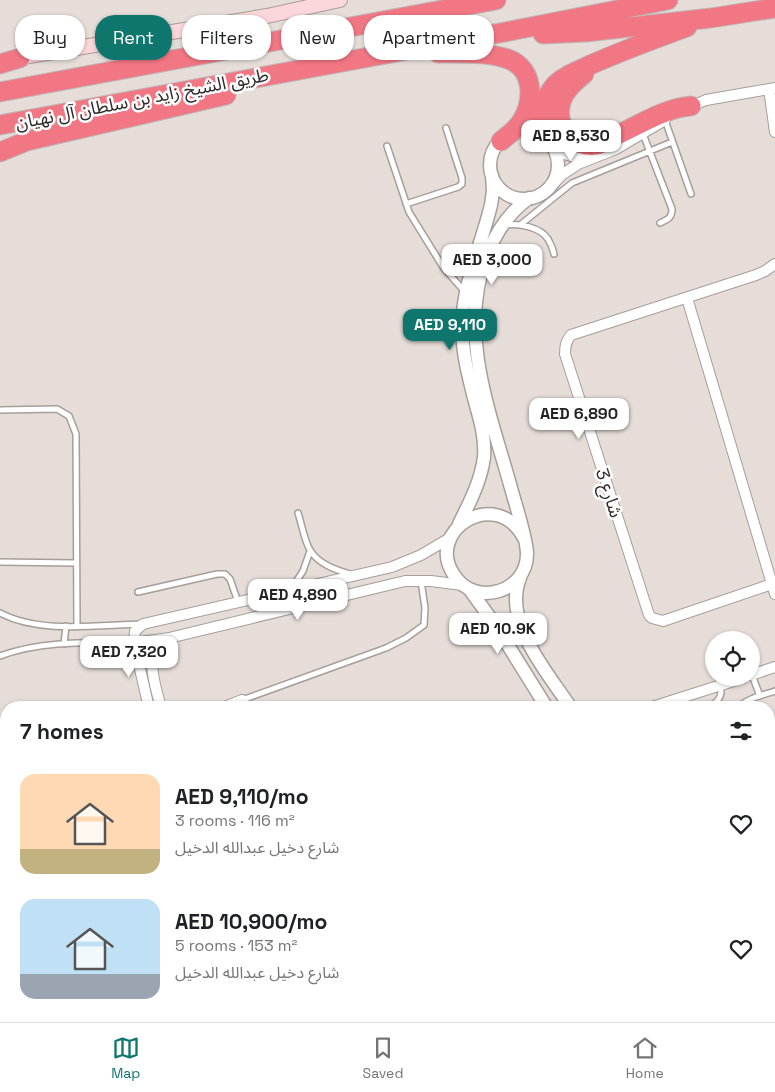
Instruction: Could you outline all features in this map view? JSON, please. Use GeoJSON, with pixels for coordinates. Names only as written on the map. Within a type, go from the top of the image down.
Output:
{"type":"FeatureCollection","features":[{"type":"Feature","properties":{"kind":"highway","name":"طريق الشيخ زايد بن سلطان آل نهيان"},"geometry":{"type":"LineString","coordinates":[[0,92],[496,0]]}},
{"type":"Feature","properties":{"kind":"highway","name":"طريق الشيخ زايد بن سلطان آل نهيان"},"geometry":{"type":"LineString","coordinates":[[494,34],[668,0]]}},
{"type":"Feature","properties":{"kind":"highway"},"geometry":{"type":"LineString","coordinates":[[505,32],[534,34],[586,32],[711,18],[775,8]]}},
{"type":"Feature","properties":{"kind":"highway"},"geometry":{"type":"LineString","coordinates":[[551,146],[543,129],[542,117],[548,95],[558,82],[598,61],[711,18]]}},
{"type":"Feature","properties":{"kind":"highway","name":"طريق الشيخ زايد بن سلطان آل نهيان"},"geometry":{"type":"LineString","coordinates":[[0,125],[364,57]]}},
{"type":"Feature","properties":{"kind":"highway"},"geometry":{"type":"LineString","coordinates":[[494,57],[508,60],[518,66],[526,75],[530,84],[531,96],[529,105],[520,123],[501,141]]}},
{"type":"Feature","properties":{"kind":"highway"},"geometry":{"type":"LineString","coordinates":[[0,63],[15,59]]}},
{"type":"Feature","properties":{"kind":"highway"},"geometry":{"type":"LineString","coordinates":[[0,152],[27,141],[218,97],[343,61]]}},
{"type":"Feature","properties":{"kind":"highway"},"geometry":{"type":"LineString","coordinates":[[598,61],[576,80],[561,101],[559,113],[563,126],[568,135],[579,144],[596,145],[666,112],[683,106],[691,106]]}},
{"type":"Feature","properties":{"kind":"main road"},"geometry":{"type":"LineString","coordinates":[[271,15],[340,0]]}},
{"type":"Feature","properties":{"kind":"main road"},"geometry":{"type":"LineString","coordinates":[[85,47],[182,30]]}},
{"type":"Feature","properties":{"kind":"street"},"geometry":{"type":"LineString","coordinates":[[270,15],[313,0]]}},
{"type":"Feature","properties":{"kind":"street"},"geometry":{"type":"LineString","coordinates":[[595,156],[574,157],[551,146],[535,133],[513,133],[501,141],[492,153],[490,168],[495,183],[506,194],[513,197],[529,198],[537,196],[571,169],[595,156],[616,149],[691,106],[706,100],[772,88],[775,132]]}},
{"type":"Feature","properties":{"kind":"street"},"geometry":{"type":"LineString","coordinates":[[550,187],[557,174],[558,166],[551,146]]}},
{"type":"Feature","properties":{"kind":"street"},"geometry":{"type":"LineString","coordinates":[[492,175],[493,192],[491,205],[465,292],[462,326],[463,345],[471,386],[483,433],[484,456],[482,471],[477,484],[453,533],[447,551],[448,563],[453,575],[466,587],[496,626],[543,701]]}},
{"type":"Feature","properties":{"kind":"street"},"geometry":{"type":"LineString","coordinates":[[529,198],[502,225],[483,265],[474,318],[474,338],[481,378],[524,538],[527,556],[517,586],[515,603],[522,630],[566,701]]}},
{"type":"Feature","properties":{"kind":"street","name":"شارع 3"},"geometry":{"type":"LineString","coordinates":[[687,298],[773,589],[663,621],[649,616],[565,354],[567,340],[571,335],[756,275],[775,264]]}},
{"type":"Feature","properties":{"kind":"street"},"geometry":{"type":"LineString","coordinates":[[147,701],[134,643],[135,631],[142,624],[392,567],[421,555],[453,533],[470,518],[478,515],[494,514],[509,520],[524,538]]}},
{"type":"Feature","properties":{"kind":"street"},"geometry":{"type":"LineString","coordinates":[[134,643],[169,638],[405,582],[421,581],[466,587],[484,593],[499,592],[512,585],[522,574]]}},
{"type":"Feature","properties":{"kind":"street"},"geometry":{"type":"LineString","coordinates":[[160,701],[152,662],[156,648],[169,638]]}},
{"type":"Feature","properties":{"kind":"street"},"geometry":{"type":"LineString","coordinates":[[760,672],[775,667]]}},
{"type":"Feature","properties":{"kind":"street"},"geometry":{"type":"LineString","coordinates":[[671,701],[717,686]]}},
{"type":"Feature","properties":{"kind":"lane"},"geometry":{"type":"LineString","coordinates":[[665,120],[691,194]]}},
{"type":"Feature","properties":{"kind":"lane"},"geometry":{"type":"LineString","coordinates":[[406,204],[462,184],[446,128]]}},
{"type":"Feature","properties":{"kind":"lane"},"geometry":{"type":"LineString","coordinates":[[643,134],[672,209],[669,219],[660,223]]}},
{"type":"Feature","properties":{"kind":"lane"},"geometry":{"type":"LineString","coordinates":[[520,225],[572,183],[672,142]]}},
{"type":"Feature","properties":{"kind":"lane"},"geometry":{"type":"LineString","coordinates":[[387,146],[406,204],[443,267],[465,292]]}},
{"type":"Feature","properties":{"kind":"lane"},"geometry":{"type":"LineString","coordinates":[[502,225],[520,225],[544,234],[550,241],[554,254]]}},
{"type":"Feature","properties":{"kind":"lane"},"geometry":{"type":"LineString","coordinates":[[0,410],[57,409],[69,416],[76,434],[76,626]]}},
{"type":"Feature","properties":{"kind":"lane"},"geometry":{"type":"LineString","coordinates":[[298,513],[310,551],[335,570],[355,575]]}},
{"type":"Feature","properties":{"kind":"lane"},"geometry":{"type":"LineString","coordinates":[[290,590],[303,572],[310,551]]}},
{"type":"Feature","properties":{"kind":"lane"},"geometry":{"type":"LineString","coordinates":[[0,562],[76,563]]}},
{"type":"Feature","properties":{"kind":"lane"},"geometry":{"type":"LineString","coordinates":[[138,592],[217,574],[225,574],[230,579],[238,602]]}},
{"type":"Feature","properties":{"kind":"lane"},"geometry":{"type":"LineString","coordinates":[[252,701],[386,648],[406,638],[424,624],[425,608],[421,581]]}},
{"type":"Feature","properties":{"kind":"lane"},"geometry":{"type":"LineString","coordinates":[[0,614],[21,622],[46,627],[142,624]]}},
{"type":"Feature","properties":{"kind":"lane"},"geometry":{"type":"LineString","coordinates":[[64,644],[66,626]]}},
{"type":"Feature","properties":{"kind":"lane"},"geometry":{"type":"LineString","coordinates":[[0,656],[20,648],[46,644],[134,643]]}},
{"type":"Feature","properties":{"kind":"lane"},"geometry":{"type":"LineString","coordinates":[[717,701],[721,694],[720,686]]}},
{"type":"Feature","properties":{"kind":"lane"},"geometry":{"type":"LineString","coordinates":[[754,686],[760,696]]}},
{"type":"Feature","properties":{"kind":"lane"},"geometry":{"type":"LineString","coordinates":[[748,701],[775,691]]}}]}
